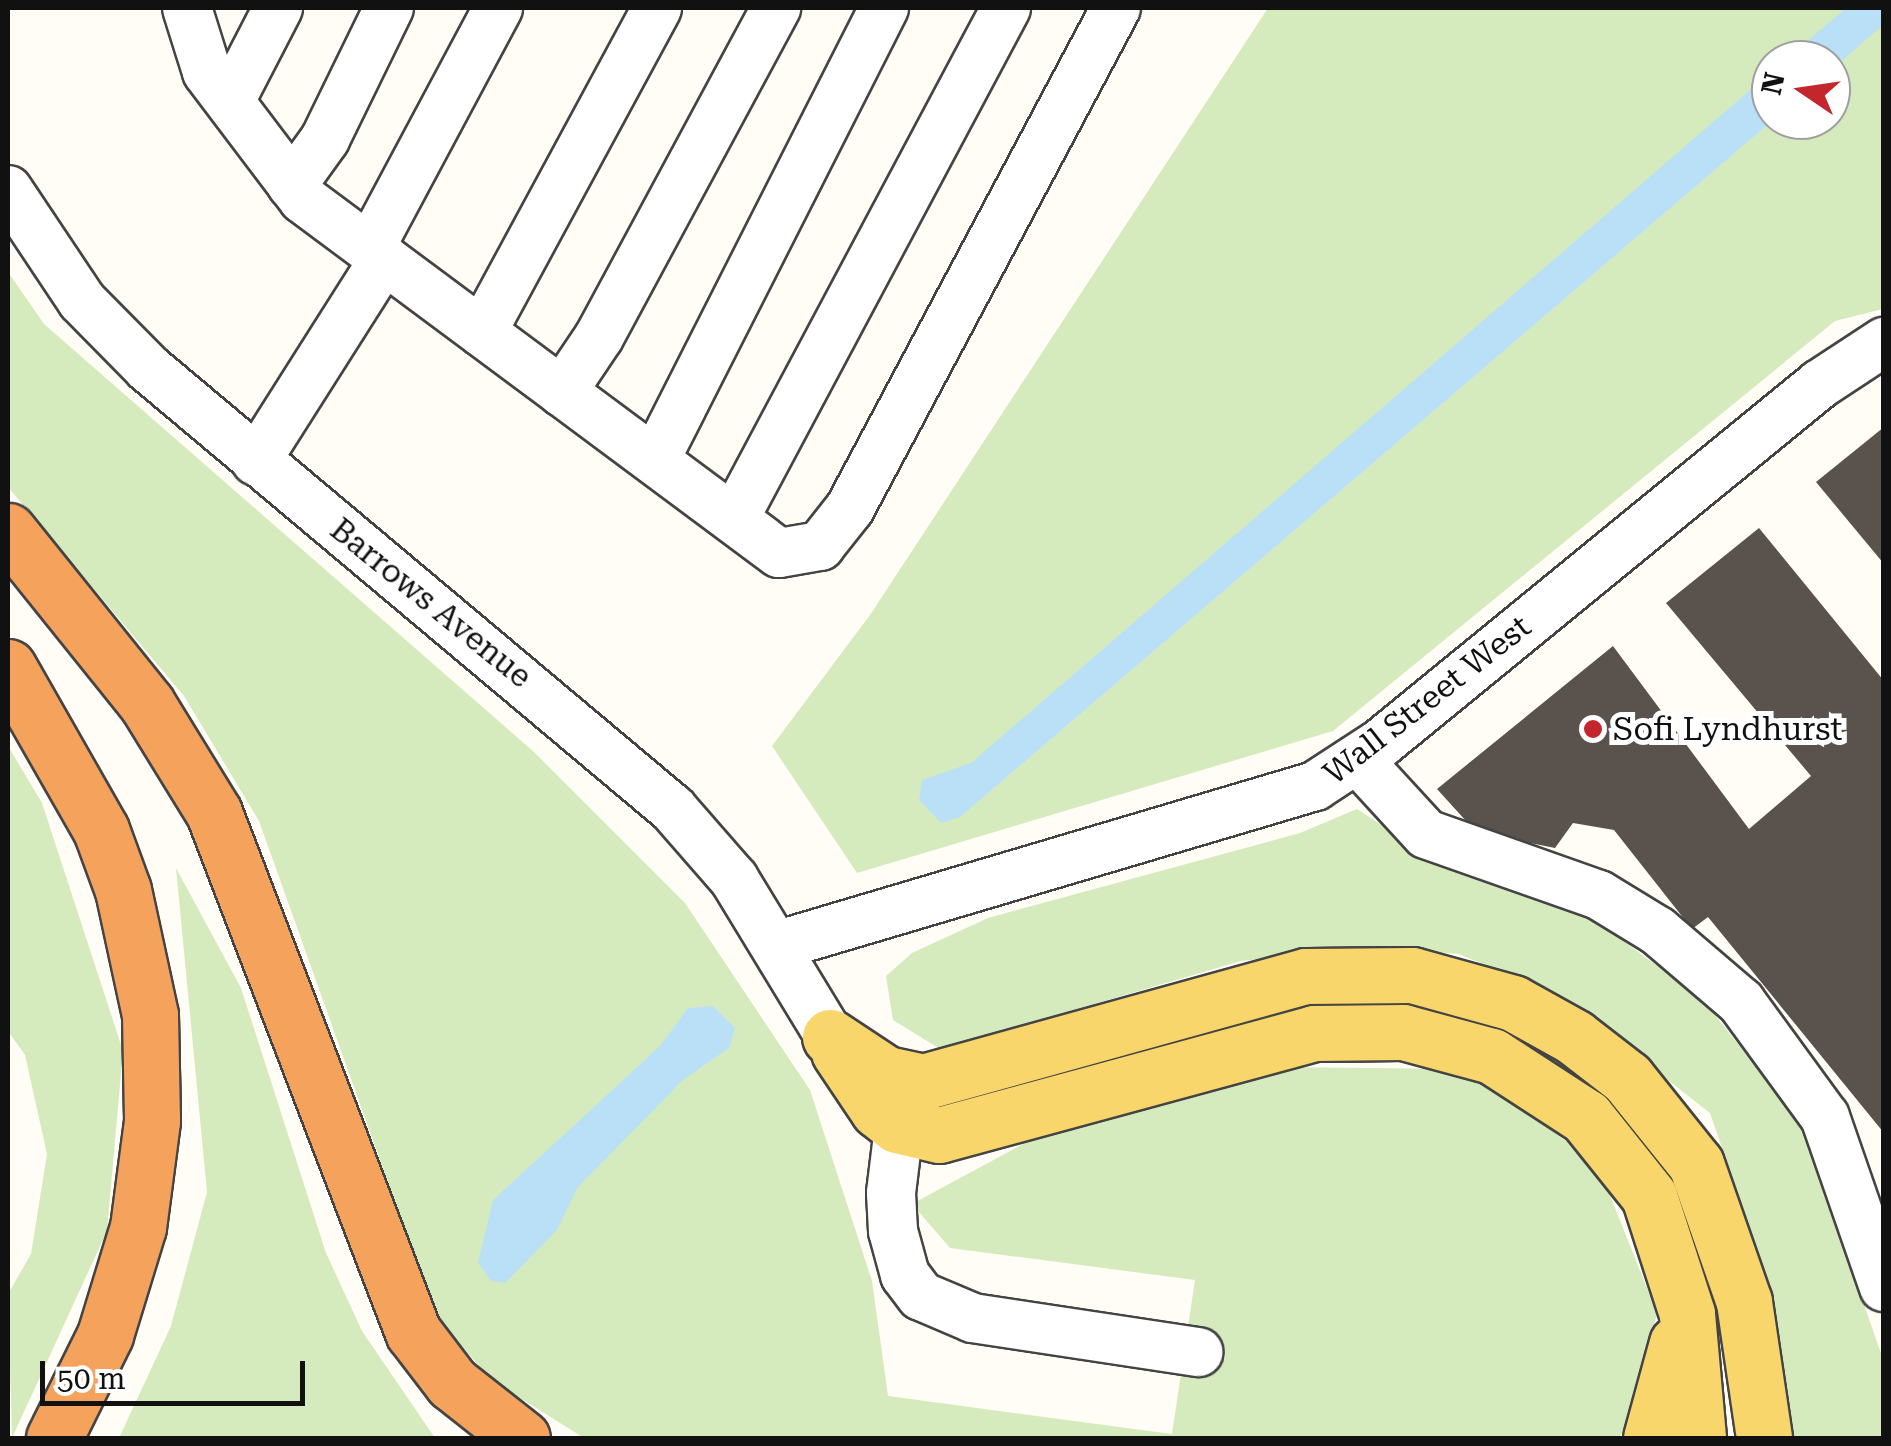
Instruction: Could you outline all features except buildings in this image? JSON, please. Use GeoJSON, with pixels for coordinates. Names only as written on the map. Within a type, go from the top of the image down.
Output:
{"type":"FeatureCollection","features":[{"type":"Feature","properties":{"kind":"highway"},"geometry":{"type":"LineString","coordinates":[[8,531],[147,704],[214,813],[413,1332],[452,1383],[522,1438]]}},
{"type":"Feature","properties":{"kind":"highway"},"geometry":{"type":"LineString","coordinates":[[8,667],[101,830],[124,890],[150,1014],[152,1122],[138,1227],[106,1335],[65,1421]]}},
{"type":"Feature","properties":{"kind":"main road"},"geometry":{"type":"LineString","coordinates":[[901,1103],[940,1080],[1306,976],[1412,975],[1513,1003],[1627,1078],[1696,1164],[1741,1289],[1764,1438]]}},
{"type":"Feature","properties":{"kind":"main road"},"geometry":{"type":"LineString","coordinates":[[830,1036],[866,1064],[901,1103],[939,1135],[973,1130],[1314,1033],[1374,1030],[1433,1036],[1519,1069],[1586,1117],[1635,1172],[1670,1245],[1694,1348],[1698,1438]]}},
{"type":"Feature","properties":{"kind":"main road"},"geometry":{"type":"LineString","coordinates":[[1651,1438],[1678,1347],[1670,1245]]}},
{"type":"Feature","properties":{"kind":"street"},"geometry":{"type":"LineString","coordinates":[[187,8],[208,72],[292,184],[377,254],[779,553],[820,546],[850,508],[1116,8]]}},
{"type":"Feature","properties":{"kind":"street"},"geometry":{"type":"LineString","coordinates":[[230,101],[278,8]]}},
{"type":"Feature","properties":{"kind":"street"},"geometry":{"type":"LineString","coordinates":[[292,184],[325,139],[389,8]]}},
{"type":"Feature","properties":{"kind":"street"},"geometry":{"type":"LineString","coordinates":[[256,461],[377,254],[498,8]]}},
{"type":"Feature","properties":{"kind":"street"},"geometry":{"type":"LineString","coordinates":[[482,332],[657,8]]}},
{"type":"Feature","properties":{"kind":"street"},"geometry":{"type":"LineString","coordinates":[[562,392],[776,8]]}},
{"type":"Feature","properties":{"kind":"street"},"geometry":{"type":"LineString","coordinates":[[654,460],[884,8]]}},
{"type":"Feature","properties":{"kind":"street"},"geometry":{"type":"LineString","coordinates":[[734,519],[1006,8]]}},
{"type":"Feature","properties":{"kind":"street","name":"Barrows Avenue"},"geometry":{"type":"LineString","coordinates":[[8,190],[82,302],[256,461],[639,776],[704,842],[779,945],[830,1036]]}},
{"type":"Feature","properties":{"kind":"street","name":"Wall Street West"},"geometry":{"type":"LineString","coordinates":[[779,945],[1266,806],[1358,760],[1820,384],[1884,342]]}},
{"type":"Feature","properties":{"kind":"street"},"geometry":{"type":"LineString","coordinates":[[1358,760],[1426,834],[1599,896],[1658,931],[1734,966],[1825,1117],[1884,1287]]}},
{"type":"Feature","properties":{"kind":"street"},"geometry":{"type":"LineString","coordinates":[[901,1103],[893,1231],[904,1275],[921,1296],[974,1318],[1198,1352]]}},
{"type":"Feature","properties":{"kind":"green space"},"geometry":{"type":"Polygon","coordinates":[[[1268,8],[1883,8],[1883,309],[1835,321],[1333,731],[857,873],[772,746],[870,615],[1268,8]]]}},
{"type":"Feature","properties":{"kind":"green space"},"geometry":{"type":"Polygon","coordinates":[[[8,272],[44,324],[534,752],[685,903],[810,1090],[872,1281],[888,1396],[1172,1434],[1195,1280],[950,1248],[912,1204],[1034,1138],[1277,1067],[1465,1069],[1597,1163],[1657,1313],[1633,1415],[1619,1438],[584,1438],[490,1379],[435,1314],[259,821],[184,696],[8,487],[8,272]]]}},
{"type":"Feature","properties":{"kind":"green space"},"geometry":{"type":"Polygon","coordinates":[[[8,746],[42,803],[123,1051],[107,1231],[12,1438],[8,1294],[31,1254],[47,1154],[25,1055],[8,1031],[8,746]]]}},
{"type":"Feature","properties":{"kind":"green space"},"geometry":{"type":"Polygon","coordinates":[[[1357,809],[1431,857],[1520,885],[1610,931],[1703,1000],[1800,1122],[1883,1359],[1883,1438],[1790,1438],[1760,1258],[1710,1113],[1562,997],[1459,954],[1380,947],[1241,961],[940,1049],[893,1020],[886,976],[912,953],[988,918],[1300,833],[1357,809]]]}},
{"type":"Feature","properties":{"kind":"green space"},"geometry":{"type":"Polygon","coordinates":[[[176,868],[241,988],[326,1253],[362,1331],[435,1438],[119,1438],[171,1326],[207,1192],[176,868]]]}},
{"type":"Feature","properties":{"kind":"water"},"geometry":{"type":"Polygon","coordinates":[[[1846,8],[1883,8],[1883,25],[1851,53],[1851,40],[1808,40],[1846,8]]]}},
{"type":"Feature","properties":{"kind":"water"},"geometry":{"type":"Polygon","coordinates":[[[1751,89],[1751,139],[960,817],[941,823],[919,800],[922,780],[971,763],[1751,89]]]}},
{"type":"Feature","properties":{"kind":"water"},"geometry":{"type":"Polygon","coordinates":[[[713,1006],[735,1028],[729,1048],[683,1080],[578,1187],[557,1230],[505,1283],[491,1281],[478,1263],[493,1200],[660,1046],[688,1008],[713,1006]]]}},
{"type":"Feature","properties":{"kind":"place","name":"Sofi Lyndhurst"},"geometry":{"type":"Point","coordinates":[1593,729]}}]}
